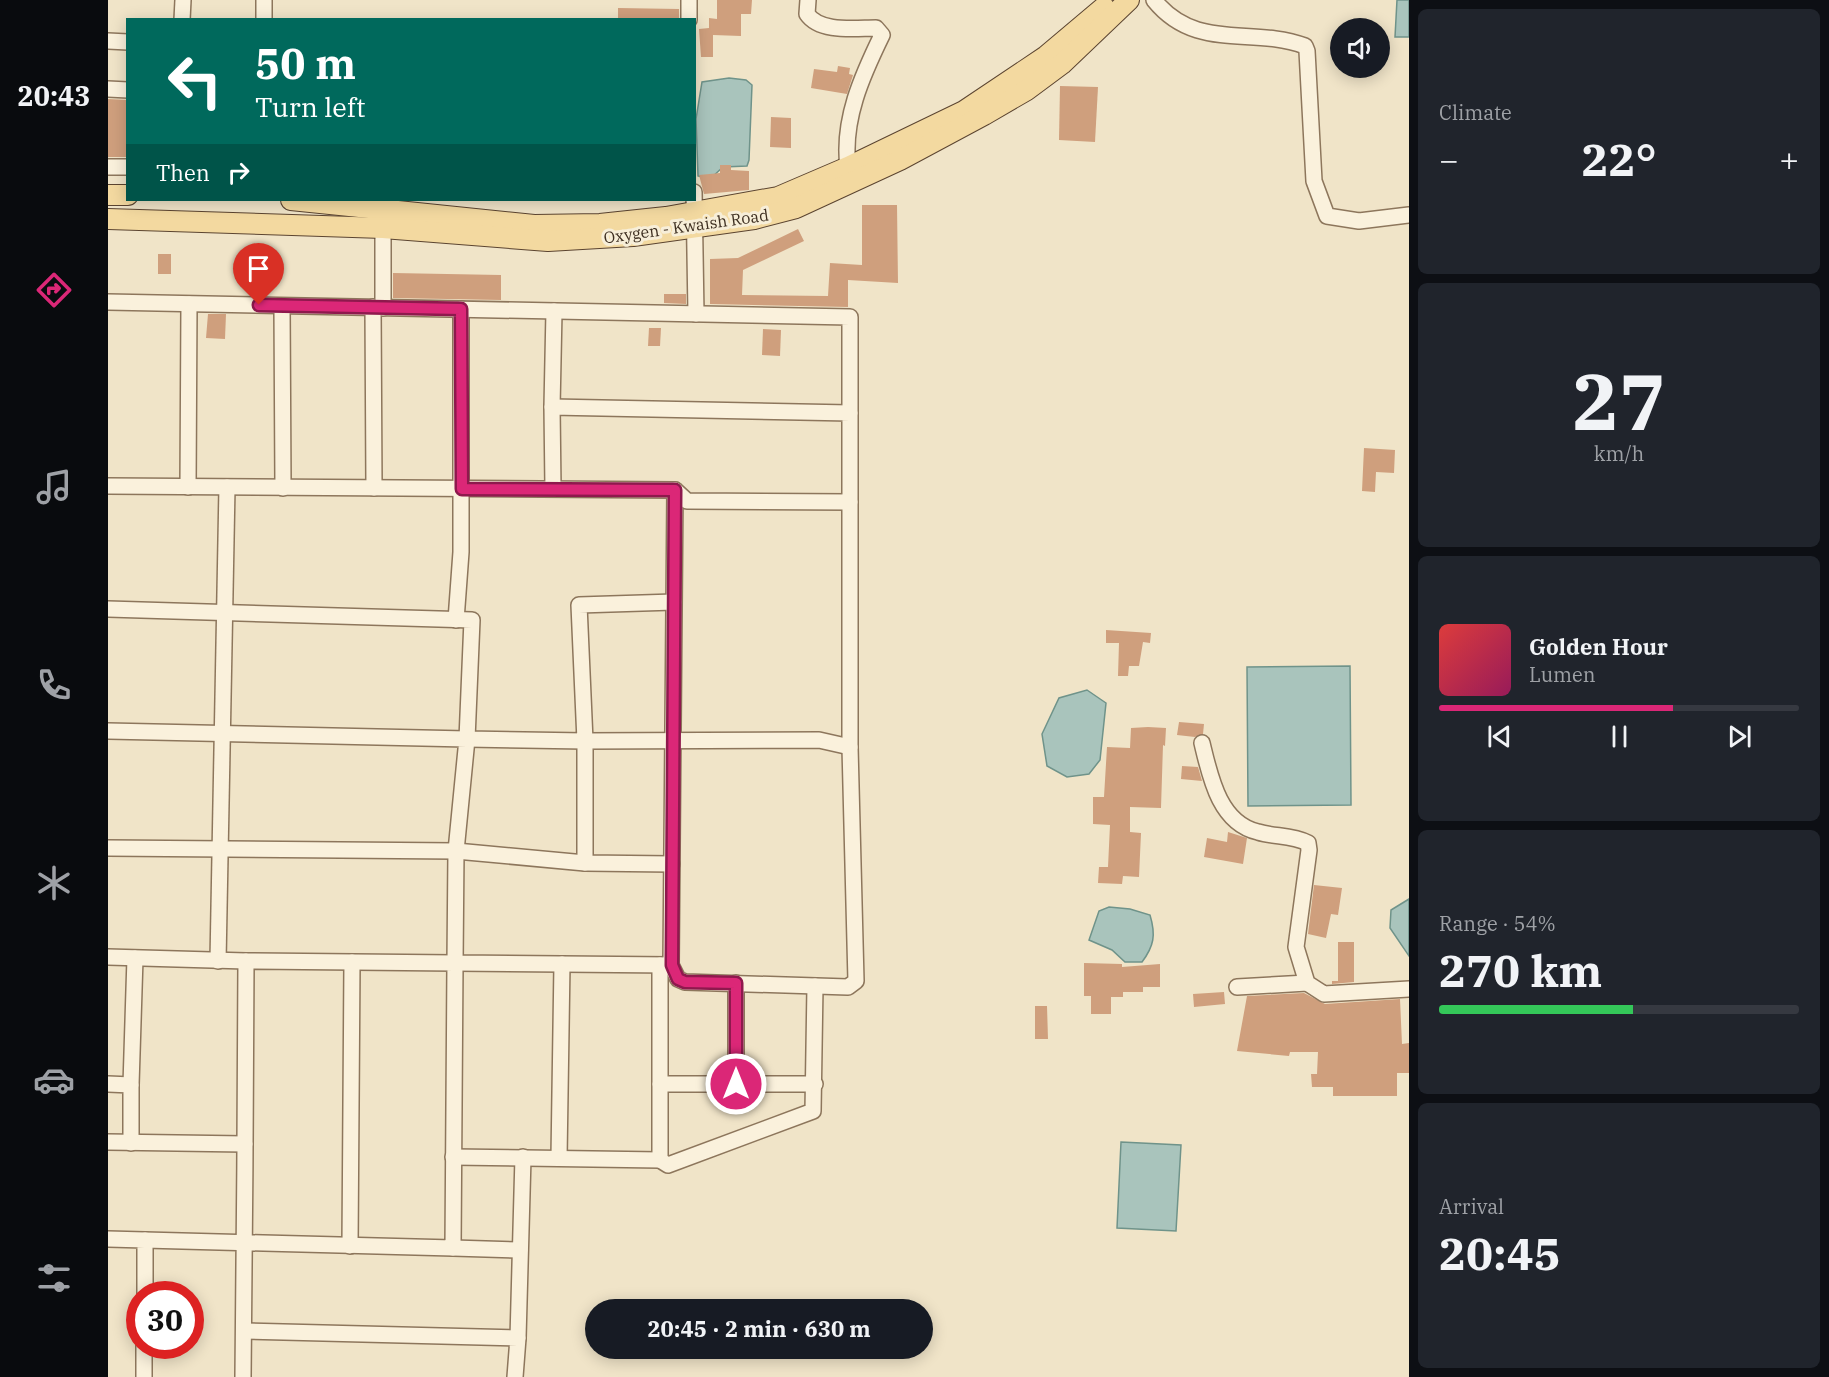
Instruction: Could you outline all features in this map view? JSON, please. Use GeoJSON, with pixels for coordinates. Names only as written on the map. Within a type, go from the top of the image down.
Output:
{"type":"FeatureCollection","features":[{"type":"Feature","properties":{"kind":"main road","name":"Oxygen - Kwaish Road"},"geometry":{"type":"LineString","coordinates":[[108,219],[383,228],[548,241],[633,237],[778,197],[848,168],[964,111],[1006,85],[1046,56],[1112,0]]}},
{"type":"Feature","properties":{"kind":"main road","name":"Oxygen - Kwaish Road"},"geometry":{"type":"LineString","coordinates":[[303,201],[534,225],[754,219],[796,208],[900,160],[1028,90],[1062,64],[1129,0]]}},
{"type":"Feature","properties":{"kind":"main road"},"geometry":{"type":"LineString","coordinates":[[108,195],[126,195]]}},
{"type":"Feature","properties":{"kind":"street"},"geometry":{"type":"LineString","coordinates":[[182,18],[183,0]]}},
{"type":"Feature","properties":{"kind":"street"},"geometry":{"type":"LineString","coordinates":[[264,0],[264,18]]}},
{"type":"Feature","properties":{"kind":"street"},"geometry":{"type":"LineString","coordinates":[[689,0],[689,18]]}},
{"type":"Feature","properties":{"kind":"street"},"geometry":{"type":"LineString","coordinates":[[808,0],[807,14],[813,22],[832,27],[876,28],[882,35],[862,75],[852,112],[845,142],[848,168]]}},
{"type":"Feature","properties":{"kind":"street"},"geometry":{"type":"LineString","coordinates":[[1154,0],[1174,21],[1198,31],[1280,40],[1305,46],[1314,181],[1327,216],[1359,221],[1409,215]]}},
{"type":"Feature","properties":{"kind":"street"},"geometry":{"type":"LineString","coordinates":[[108,41],[126,42]]}},
{"type":"Feature","properties":{"kind":"street"},"geometry":{"type":"LineString","coordinates":[[108,89],[126,90]]}},
{"type":"Feature","properties":{"kind":"street"},"geometry":{"type":"LineString","coordinates":[[108,167],[126,167]]}},
{"type":"Feature","properties":{"kind":"street"},"geometry":{"type":"LineString","coordinates":[[695,201],[696,314]]}},
{"type":"Feature","properties":{"kind":"street"},"geometry":{"type":"LineString","coordinates":[[374,488],[378,307],[384,208]]}},
{"type":"Feature","properties":{"kind":"street"},"geometry":{"type":"LineString","coordinates":[[108,302],[850,316],[850,747],[856,981],[848,987],[685,982],[678,979],[666,965],[246,961],[108,957]]}},
{"type":"Feature","properties":{"kind":"street"},"geometry":{"type":"LineString","coordinates":[[188,487],[189,304]]}},
{"type":"Feature","properties":{"kind":"street"},"geometry":{"type":"LineString","coordinates":[[282,306],[282,488]]}},
{"type":"Feature","properties":{"kind":"street"},"geometry":{"type":"LineString","coordinates":[[456,620],[462,489],[461,309]]}},
{"type":"Feature","properties":{"kind":"street"},"geometry":{"type":"LineString","coordinates":[[553,489],[554,311]]}},
{"type":"Feature","properties":{"kind":"street"},"geometry":{"type":"LineString","coordinates":[[552,407],[850,413]]}},
{"type":"Feature","properties":{"kind":"street"},"geometry":{"type":"LineString","coordinates":[[108,486],[675,490],[687,501],[850,502]]}},
{"type":"Feature","properties":{"kind":"street"},"geometry":{"type":"LineString","coordinates":[[218,960],[227,487]]}},
{"type":"Feature","properties":{"kind":"street"},"geometry":{"type":"LineString","coordinates":[[660,1160],[660,1084],[672,864],[675,490]]}},
{"type":"Feature","properties":{"kind":"street"},"geometry":{"type":"LineString","coordinates":[[585,863],[585,741],[579,605],[674,602]]}},
{"type":"Feature","properties":{"kind":"street"},"geometry":{"type":"LineString","coordinates":[[108,609],[472,620],[467,739],[456,851],[453,1248]]}},
{"type":"Feature","properties":{"kind":"street"},"geometry":{"type":"LineString","coordinates":[[108,731],[585,741],[819,740],[850,747]]}},
{"type":"Feature","properties":{"kind":"street"},"geometry":{"type":"LineString","coordinates":[[1202,743],[1215,793],[1238,822],[1256,832],[1299,839],[1308,843],[1296,947],[1307,984]]}},
{"type":"Feature","properties":{"kind":"street"},"geometry":{"type":"LineString","coordinates":[[108,848],[456,851],[585,863],[672,864]]}},
{"type":"Feature","properties":{"kind":"street"},"geometry":{"type":"LineString","coordinates":[[131,1143],[135,958]]}},
{"type":"Feature","properties":{"kind":"street"},"geometry":{"type":"LineString","coordinates":[[243,1377],[246,961]]}},
{"type":"Feature","properties":{"kind":"street"},"geometry":{"type":"LineString","coordinates":[[350,1246],[352,962]]}},
{"type":"Feature","properties":{"kind":"street"},"geometry":{"type":"LineString","coordinates":[[559,1158],[562,964]]}},
{"type":"Feature","properties":{"kind":"street"},"geometry":{"type":"LineString","coordinates":[[736,983],[736,1084]]}},
{"type":"Feature","properties":{"kind":"street"},"geometry":{"type":"LineString","coordinates":[[1237,987],[1307,984],[1324,994],[1409,989]]}},
{"type":"Feature","properties":{"kind":"street"},"geometry":{"type":"LineString","coordinates":[[453,1157],[660,1160],[668,1165],[810,1114],[815,1104],[815,986]]}},
{"type":"Feature","properties":{"kind":"street"},"geometry":{"type":"LineString","coordinates":[[108,1084],[131,1085]]}},
{"type":"Feature","properties":{"kind":"street"},"geometry":{"type":"LineString","coordinates":[[660,1084],[815,1084]]}},
{"type":"Feature","properties":{"kind":"street"},"geometry":{"type":"LineString","coordinates":[[108,1142],[245,1144]]}},
{"type":"Feature","properties":{"kind":"street"},"geometry":{"type":"LineString","coordinates":[[515,1377],[523,1158]]}},
{"type":"Feature","properties":{"kind":"street"},"geometry":{"type":"LineString","coordinates":[[108,1239],[520,1250]]}},
{"type":"Feature","properties":{"kind":"street"},"geometry":{"type":"LineString","coordinates":[[145,1240],[145,1281]]}},
{"type":"Feature","properties":{"kind":"street"},"geometry":{"type":"LineString","coordinates":[[244,1331],[518,1338]]}},
{"type":"Feature","properties":{"kind":"street"},"geometry":{"type":"LineString","coordinates":[[144,1359],[144,1377]]}},
{"type":"Feature","properties":{"kind":"water"},"geometry":{"type":"Polygon","coordinates":[[[1397,0],[1409,0],[1409,37],[1395,37],[1397,0]]]}},
{"type":"Feature","properties":{"kind":"water"},"geometry":{"type":"Polygon","coordinates":[[[729,78],[746,80],[752,85],[749,160],[747,166],[723,167],[710,179],[698,176],[696,119],[702,82],[729,78]]]}},
{"type":"Feature","properties":{"kind":"water"},"geometry":{"type":"Polygon","coordinates":[[[1350,666],[1351,805],[1248,806],[1247,667],[1350,666]]]}},
{"type":"Feature","properties":{"kind":"water"},"geometry":{"type":"Polygon","coordinates":[[[1087,690],[1106,703],[1100,760],[1089,774],[1067,777],[1047,766],[1042,734],[1059,698],[1087,690]]]}},
{"type":"Feature","properties":{"kind":"water"},"geometry":{"type":"Polygon","coordinates":[[[1409,899],[1409,956],[1390,928],[1391,910],[1409,899]]]}},
{"type":"Feature","properties":{"kind":"water"},"geometry":{"type":"Polygon","coordinates":[[[1109,907],[1130,909],[1150,915],[1153,940],[1142,962],[1125,962],[1112,950],[1089,940],[1099,911],[1109,907]]]}},
{"type":"Feature","properties":{"kind":"water"},"geometry":{"type":"Polygon","coordinates":[[[1121,1142],[1181,1145],[1176,1231],[1117,1228],[1121,1142]]]}},
{"type":"Feature","properties":{"kind":"building"},"geometry":{"type":"Polygon","coordinates":[[[717,0],[752,0],[751,14],[741,14],[741,36],[713,35],[713,57],[701,57],[699,29],[709,28],[709,18],[717,19],[717,0]]]}},
{"type":"Feature","properties":{"kind":"building"},"geometry":{"type":"Polygon","coordinates":[[[618,8],[679,9],[679,18],[618,18],[618,8]]]}},
{"type":"Feature","properties":{"kind":"building"},"geometry":{"type":"Polygon","coordinates":[[[838,66],[850,68],[849,74],[853,75],[847,94],[811,88],[814,69],[837,72],[838,66]]]}},
{"type":"Feature","properties":{"kind":"building"},"geometry":{"type":"Polygon","coordinates":[[[1060,86],[1098,87],[1095,142],[1059,140],[1060,86]]]}},
{"type":"Feature","properties":{"kind":"building"},"geometry":{"type":"Polygon","coordinates":[[[108,99],[126,100],[126,157],[108,157],[108,99]]]}},
{"type":"Feature","properties":{"kind":"building"},"geometry":{"type":"Polygon","coordinates":[[[771,117],[791,118],[791,148],[770,147],[771,117]]]}},
{"type":"Feature","properties":{"kind":"building"},"geometry":{"type":"Polygon","coordinates":[[[720,165],[731,165],[731,170],[749,171],[749,190],[704,194],[699,175],[720,173],[720,165]]]}},
{"type":"Feature","properties":{"kind":"building"},"geometry":{"type":"Polygon","coordinates":[[[862,205],[897,205],[898,283],[848,280],[848,307],[710,304],[710,259],[738,258],[798,229],[804,241],[743,270],[742,295],[828,296],[830,263],[862,265],[862,205]]]}},
{"type":"Feature","properties":{"kind":"building"},"geometry":{"type":"Polygon","coordinates":[[[158,254],[171,254],[171,274],[158,274],[158,254]]]}},
{"type":"Feature","properties":{"kind":"building"},"geometry":{"type":"Polygon","coordinates":[[[393,273],[501,275],[501,300],[393,298],[393,273]]]}},
{"type":"Feature","properties":{"kind":"building"},"geometry":{"type":"Polygon","coordinates":[[[664,294],[686,294],[686,304],[664,303],[664,294]]]}},
{"type":"Feature","properties":{"kind":"building"},"geometry":{"type":"Polygon","coordinates":[[[208,314],[226,314],[225,339],[206,338],[208,314]]]}},
{"type":"Feature","properties":{"kind":"building"},"geometry":{"type":"Polygon","coordinates":[[[649,328],[661,328],[660,346],[648,346],[649,328]]]}},
{"type":"Feature","properties":{"kind":"building"},"geometry":{"type":"Polygon","coordinates":[[[763,329],[781,330],[780,356],[762,355],[763,329]]]}},
{"type":"Feature","properties":{"kind":"building"},"geometry":{"type":"Polygon","coordinates":[[[1364,448],[1395,450],[1394,473],[1376,472],[1375,492],[1362,491],[1364,448]]]}},
{"type":"Feature","properties":{"kind":"building"},"geometry":{"type":"Polygon","coordinates":[[[1106,630],[1151,633],[1150,643],[1143,642],[1139,666],[1129,666],[1128,676],[1118,676],[1119,643],[1106,643],[1106,630]]]}},
{"type":"Feature","properties":{"kind":"building"},"geometry":{"type":"Polygon","coordinates":[[[1179,722],[1204,724],[1203,734],[1195,737],[1177,735],[1179,722]]]}},
{"type":"Feature","properties":{"kind":"building"},"geometry":{"type":"Polygon","coordinates":[[[1131,728],[1166,728],[1165,746],[1163,745],[1161,808],[1130,807],[1130,832],[1141,833],[1139,877],[1123,876],[1122,884],[1098,883],[1099,867],[1108,867],[1110,825],[1093,824],[1093,797],[1104,797],[1107,747],[1130,748],[1131,728]]]}},
{"type":"Feature","properties":{"kind":"building"},"geometry":{"type":"Polygon","coordinates":[[[1182,766],[1198,767],[1202,781],[1181,779],[1182,766]]]}},
{"type":"Feature","properties":{"kind":"building"},"geometry":{"type":"Polygon","coordinates":[[[1228,832],[1247,838],[1243,864],[1204,857],[1207,838],[1227,842],[1228,832]]]}},
{"type":"Feature","properties":{"kind":"building"},"geometry":{"type":"Polygon","coordinates":[[[1314,885],[1342,888],[1338,915],[1331,914],[1326,938],[1308,934],[1314,885]]]}},
{"type":"Feature","properties":{"kind":"building"},"geometry":{"type":"Polygon","coordinates":[[[1338,942],[1354,942],[1354,982],[1332,984],[1332,981],[1338,981],[1338,942]]]}},
{"type":"Feature","properties":{"kind":"building"},"geometry":{"type":"Polygon","coordinates":[[[1084,963],[1122,964],[1122,967],[1160,964],[1160,987],[1143,987],[1143,992],[1123,992],[1123,997],[1111,997],[1111,1014],[1091,1014],[1091,996],[1084,996],[1084,963]]]}},
{"type":"Feature","properties":{"kind":"building"},"geometry":{"type":"Polygon","coordinates":[[[1224,992],[1225,1004],[1194,1007],[1193,994],[1224,992]]]}},
{"type":"Feature","properties":{"kind":"building"},"geometry":{"type":"Polygon","coordinates":[[[1304,993],[1325,1004],[1400,999],[1402,1044],[1409,1043],[1409,1073],[1397,1073],[1397,1096],[1333,1096],[1333,1087],[1312,1087],[1311,1074],[1317,1074],[1318,1052],[1290,1052],[1289,1056],[1237,1051],[1247,996],[1304,993]]]}},
{"type":"Feature","properties":{"kind":"building"},"geometry":{"type":"Polygon","coordinates":[[[1035,1006],[1047,1006],[1048,1039],[1035,1039],[1035,1006]]]}},
{"type":"Feature","properties":{"kind":"route"},"geometry":{"type":"LineString","coordinates":[[259,305],[461,309],[462,489],[675,490],[672,965],[678,979],[685,982],[736,983],[736,1084]]}}]}
